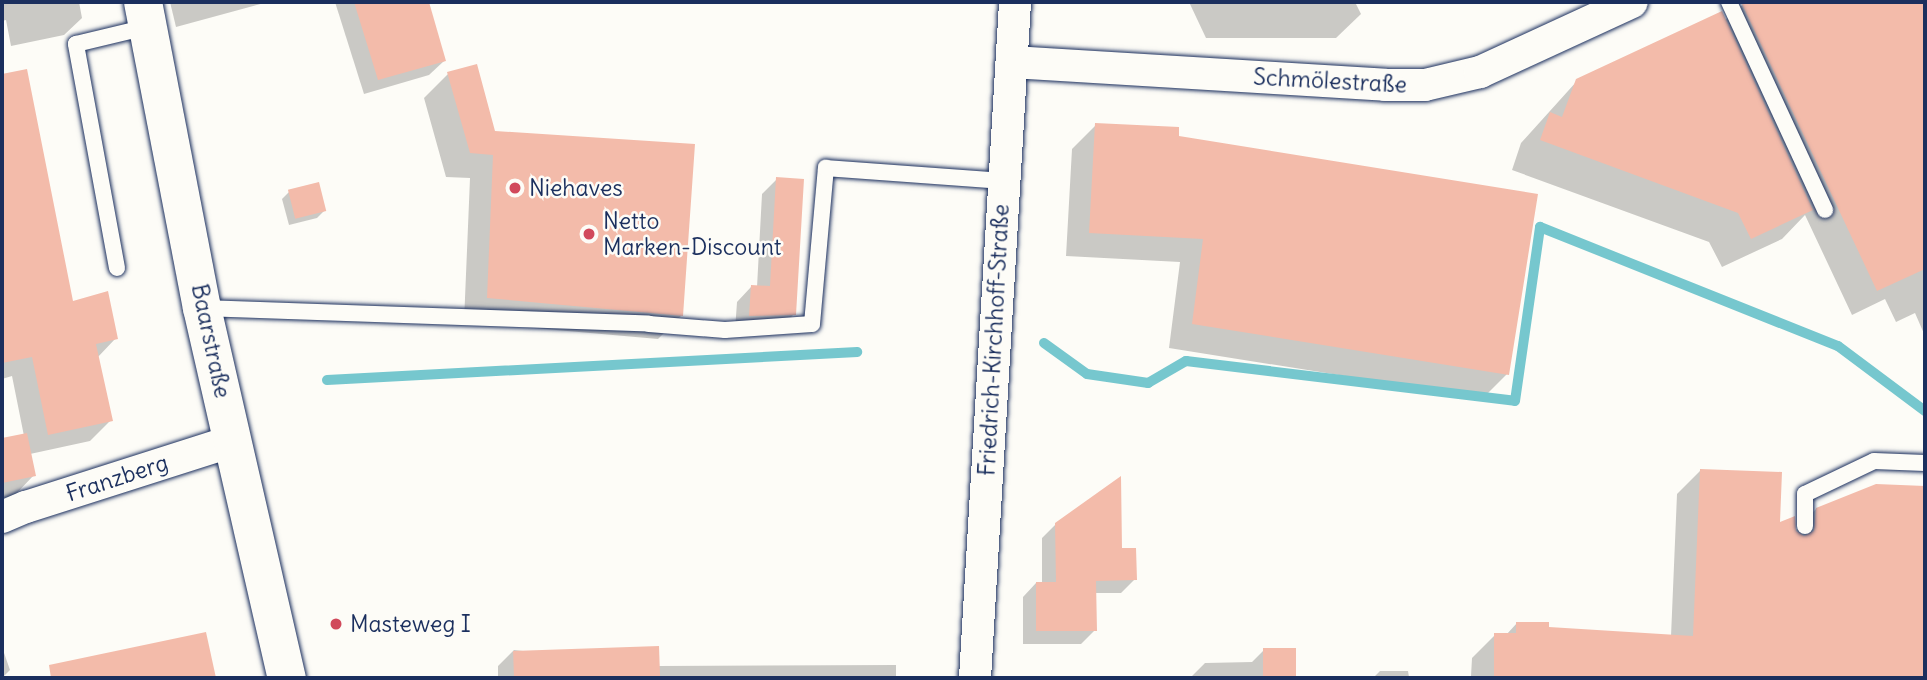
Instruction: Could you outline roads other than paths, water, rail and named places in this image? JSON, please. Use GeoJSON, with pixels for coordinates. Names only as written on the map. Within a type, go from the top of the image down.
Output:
{"type":"FeatureCollection","features":[{"type":"Feature","properties":{"kind":"main road","name":"Baarstraße"},"geometry":{"type":"LineString","coordinates":[[145,14],[202,308],[287,678]]}},
{"type":"Feature","properties":{"kind":"street","name":"Friedrich-Kirchhoff-Straße"},"geometry":{"type":"LineString","coordinates":[[975,678],[1015,2]]}},
{"type":"Feature","properties":{"kind":"street","name":"Schmölestraße"},"geometry":{"type":"LineString","coordinates":[[1012,62],[1385,85],[1425,85],[1480,72],[1632,2]]}},
{"type":"Feature","properties":{"kind":"street","name":"Franzberg"},"geometry":{"type":"LineString","coordinates":[[2,517],[26,506],[233,441]]}},
{"type":"Feature","properties":{"kind":"lane"},"geometry":{"type":"LineString","coordinates":[[1730,2],[1825,210]]}},
{"type":"Feature","properties":{"kind":"lane"},"geometry":{"type":"LineString","coordinates":[[117,268],[76,44],[145,14]]}},
{"type":"Feature","properties":{"kind":"lane"},"geometry":{"type":"LineString","coordinates":[[202,308],[649,324],[726,330],[812,324],[826,169],[1003,181]]}},
{"type":"Feature","properties":{"kind":"lane"},"geometry":{"type":"LineString","coordinates":[[1805,526],[1805,494],[1874,461],[1925,463]]}},
{"type":"Feature","properties":{"kind":"waterway"},"geometry":{"type":"LineString","coordinates":[[1044,343],[1087,374],[1148,383],[1186,361],[1515,401],[1540,227],[1838,346],[1925,411]]}},
{"type":"Feature","properties":{"kind":"waterway"},"geometry":{"type":"LineString","coordinates":[[327,380],[857,352]]}},
{"type":"Feature","properties":{"kind":"place","name":"Niehaves"},"geometry":{"type":"Point","coordinates":[515,188]}},
{"type":"Feature","properties":{"kind":"place","name":"Netto Marken-Discount"},"geometry":{"type":"Point","coordinates":[589,234]}},
{"type":"Feature","properties":{"kind":"place","name":"Masteweg I"},"geometry":{"type":"Point","coordinates":[336,624]}}]}
